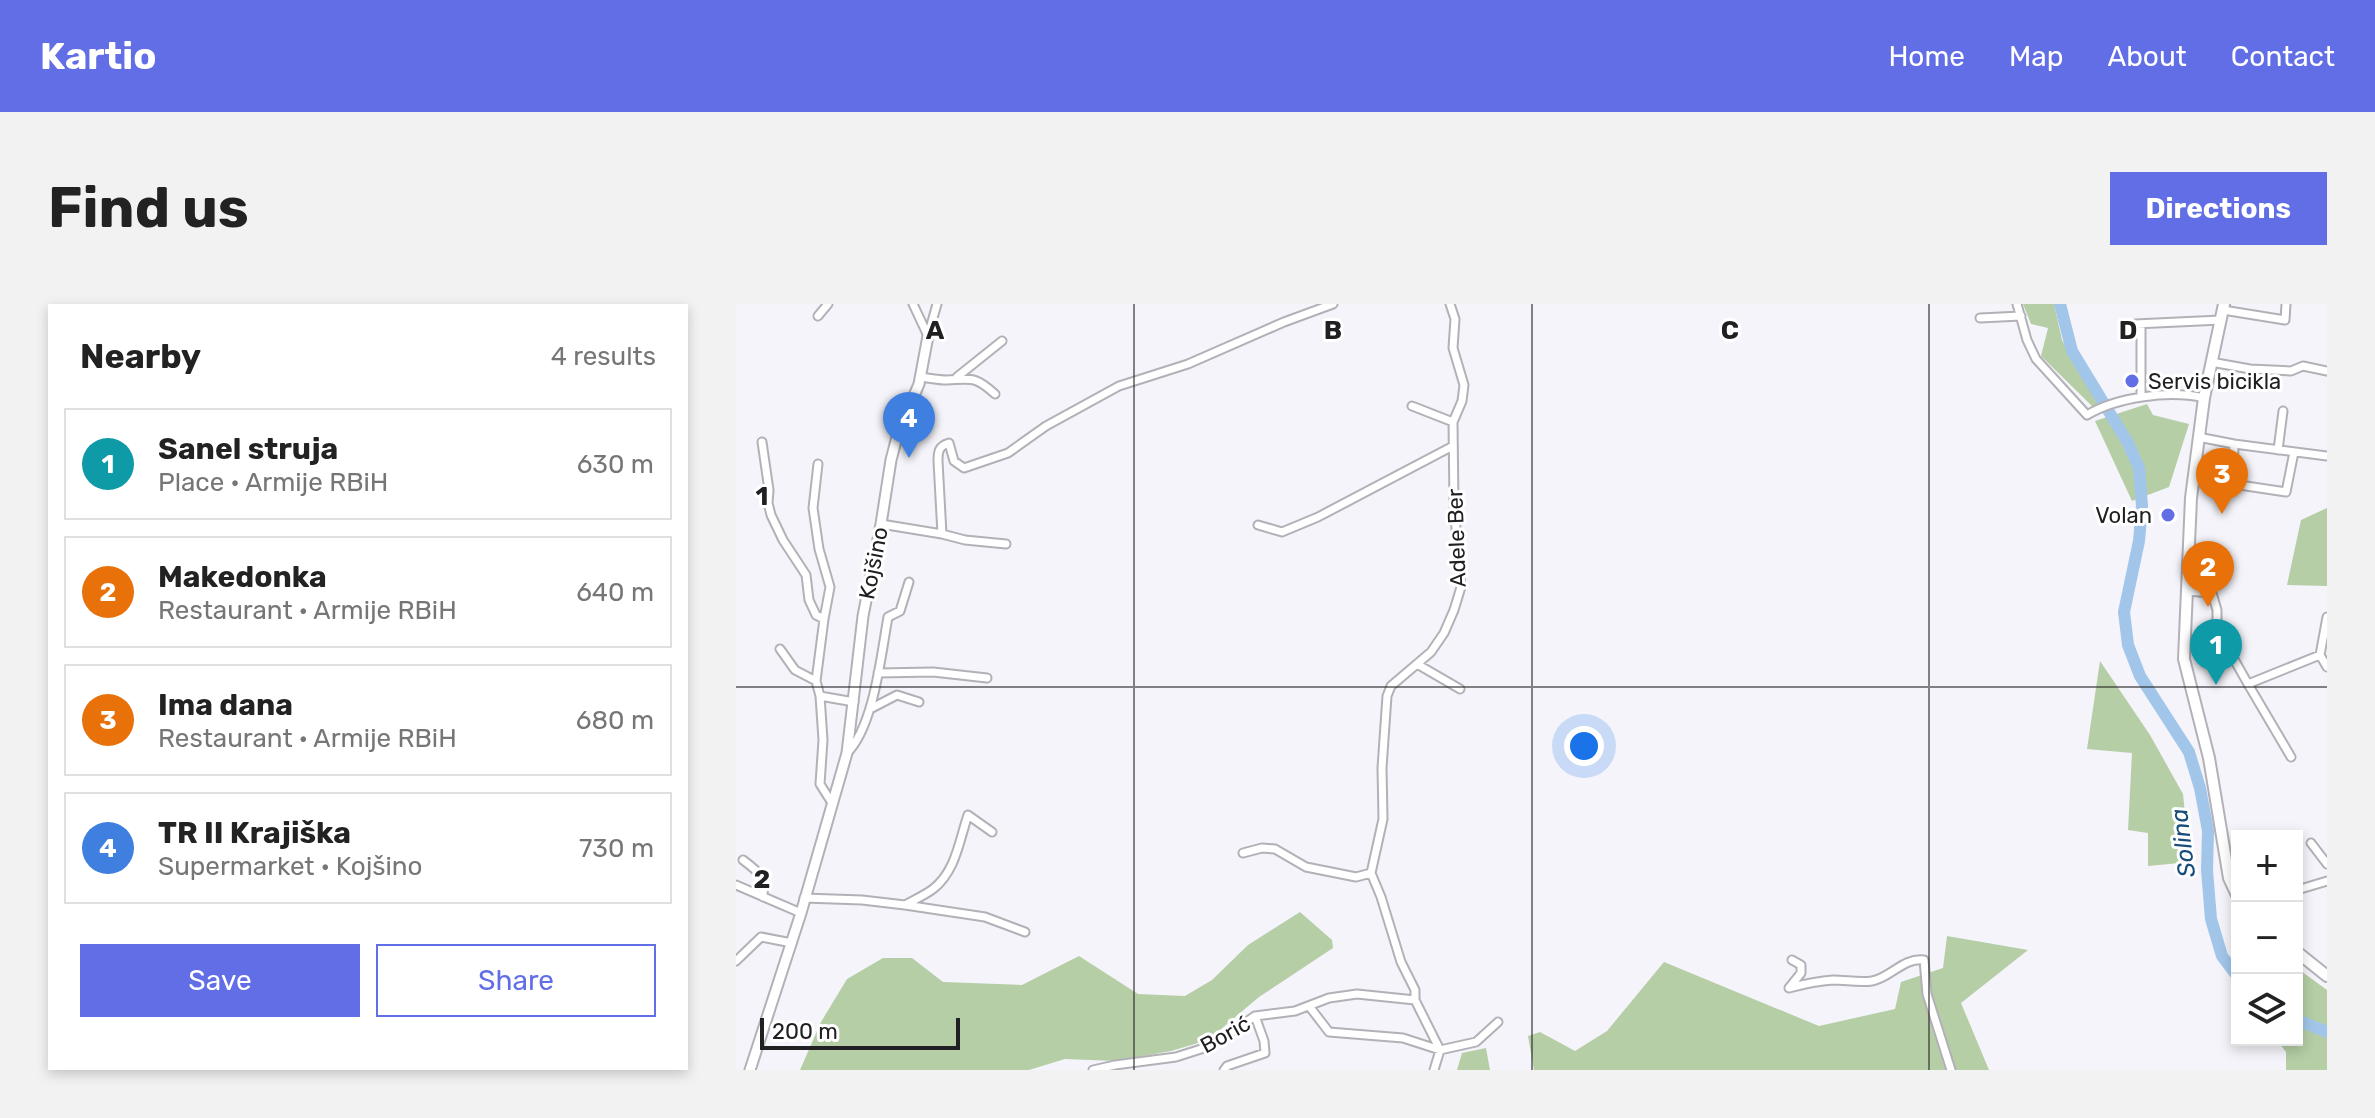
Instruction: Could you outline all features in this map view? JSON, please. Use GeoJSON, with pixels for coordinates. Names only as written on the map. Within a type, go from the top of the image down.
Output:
{"type":"FeatureCollection","features":[{"type":"Feature","properties":{"kind":"main road"},"geometry":{"type":"LineString","coordinates":[[2223,311],[2204,398],[2191,498],[2184,659],[2209,758],[2231,882]]}},
{"type":"Feature","properties":{"kind":"main road"},"geometry":{"type":"LineString","coordinates":[[2303,957],[2327,976]]}},
{"type":"Feature","properties":{"kind":"street"},"geometry":{"type":"LineString","coordinates":[[818,316],[828,304]]}},
{"type":"Feature","properties":{"kind":"street"},"geometry":{"type":"LineString","coordinates":[[913,304],[928,336]]}},
{"type":"Feature","properties":{"kind":"street","name":"Kojšino"},"geometry":{"type":"LineString","coordinates":[[750,1070],[792,943],[847,753],[863,616],[891,460],[898,433],[915,395],[937,304]]}},
{"type":"Feature","properties":{"kind":"street"},"geometry":{"type":"LineString","coordinates":[[942,534],[938,450],[943,445],[949,443],[954,461],[964,468],[994,459],[1076,408],[1119,386],[1188,364],[1333,304]]}},
{"type":"Feature","properties":{"kind":"street","name":"Adele Ber"},"geometry":{"type":"LineString","coordinates":[[1371,873],[1383,819],[1382,768],[1387,696],[1391,686],[1431,652],[1444,633],[1461,587],[1454,505],[1453,422],[1462,401],[1464,385],[1453,348],[1455,319],[1450,304]]}},
{"type":"Feature","properties":{"kind":"street"},"geometry":{"type":"LineString","coordinates":[[2017,304],[2036,359],[2089,414],[2116,402],[2141,397],[2204,398]]}},
{"type":"Feature","properties":{"kind":"street"},"geometry":{"type":"LineString","coordinates":[[2141,397],[2138,324],[2223,311],[2285,320],[2286,304]]}},
{"type":"Feature","properties":{"kind":"street"},"geometry":{"type":"LineString","coordinates":[[1980,318],[2021,316]]}},
{"type":"Feature","properties":{"kind":"street"},"geometry":{"type":"LineString","coordinates":[[955,378],[1002,341]]}},
{"type":"Feature","properties":{"kind":"street"},"geometry":{"type":"LineString","coordinates":[[2211,362],[2250,369],[2291,371],[2303,366],[2327,371]]}},
{"type":"Feature","properties":{"kind":"street"},"geometry":{"type":"LineString","coordinates":[[920,377],[948,380],[971,378],[995,394]]}},
{"type":"Feature","properties":{"kind":"street"},"geometry":{"type":"LineString","coordinates":[[1412,406],[1453,422]]}},
{"type":"Feature","properties":{"kind":"street"},"geometry":{"type":"LineString","coordinates":[[2278,450],[2283,411]]}},
{"type":"Feature","properties":{"kind":"street"},"geometry":{"type":"LineString","coordinates":[[2198,437],[2327,456]]}},
{"type":"Feature","properties":{"kind":"street"},"geometry":{"type":"LineString","coordinates":[[762,442],[771,515],[806,575],[809,600],[816,615],[824,619]]}},
{"type":"Feature","properties":{"kind":"street"},"geometry":{"type":"LineString","coordinates":[[2234,444],[2233,484],[2286,492],[2294,452]]}},
{"type":"Feature","properties":{"kind":"street","name":"Adele Ber"},"geometry":{"type":"LineString","coordinates":[[1258,525],[1282,532],[1318,517],[1453,446]]}},
{"type":"Feature","properties":{"kind":"street"},"geometry":{"type":"LineString","coordinates":[[818,464],[813,508],[819,549],[830,587],[816,681],[823,740],[820,784],[832,803]]}},
{"type":"Feature","properties":{"kind":"street"},"geometry":{"type":"LineString","coordinates":[[881,524],[965,540],[1006,544]]}},
{"type":"Feature","properties":{"kind":"street","name":"Kojšino"},"geometry":{"type":"LineString","coordinates":[[847,753],[855,746],[870,709],[888,617],[900,611],[909,582]]}},
{"type":"Feature","properties":{"kind":"street"},"geometry":{"type":"LineString","coordinates":[[2186,591],[2212,593],[2217,629],[2291,757]]}},
{"type":"Feature","properties":{"kind":"street"},"geometry":{"type":"LineString","coordinates":[[2327,617],[2323,653],[2327,667]]}},
{"type":"Feature","properties":{"kind":"street"},"geometry":{"type":"LineString","coordinates":[[780,649],[795,670],[816,681]]}},
{"type":"Feature","properties":{"kind":"street"},"geometry":{"type":"LineString","coordinates":[[2248,684],[2323,653]]}},
{"type":"Feature","properties":{"kind":"street"},"geometry":{"type":"LineString","coordinates":[[1417,664],[1460,689]]}},
{"type":"Feature","properties":{"kind":"street"},"geometry":{"type":"LineString","coordinates":[[878,673],[933,672],[987,678]]}},
{"type":"Feature","properties":{"kind":"street"},"geometry":{"type":"LineString","coordinates":[[870,709],[897,695],[919,702]]}},
{"type":"Feature","properties":{"kind":"street"},"geometry":{"type":"LineString","coordinates":[[820,696],[854,702]]}},
{"type":"Feature","properties":{"kind":"street"},"geometry":{"type":"LineString","coordinates":[[905,905],[932,890],[942,880],[958,853],[968,815],[992,832]]}},
{"type":"Feature","properties":{"kind":"street"},"geometry":{"type":"LineString","coordinates":[[2311,843],[2327,864]]}},
{"type":"Feature","properties":{"kind":"street"},"geometry":{"type":"LineString","coordinates":[[1243,853],[1262,848],[1275,849],[1306,867],[1356,877],[1371,873],[1401,962],[1415,990],[1415,1000],[1440,1050],[1434,1070]]}},
{"type":"Feature","properties":{"kind":"street"},"geometry":{"type":"LineString","coordinates":[[743,860],[757,871],[765,883],[763,897]]}},
{"type":"Feature","properties":{"kind":"street"},"geometry":{"type":"LineString","coordinates":[[2303,888],[2327,881]]}},
{"type":"Feature","properties":{"kind":"street"},"geometry":{"type":"LineString","coordinates":[[736,885],[801,913]]}},
{"type":"Feature","properties":{"kind":"street"},"geometry":{"type":"LineString","coordinates":[[804,898],[862,900],[985,917],[1025,932]]}},
{"type":"Feature","properties":{"kind":"street"},"geometry":{"type":"LineString","coordinates":[[736,961],[761,937],[792,943]]}},
{"type":"Feature","properties":{"kind":"street"},"geometry":{"type":"LineString","coordinates":[[1792,960],[1801,965],[1801,973],[1789,988],[1834,980],[1874,981],[1916,959],[1924,960],[1927,994],[1951,1070]]}},
{"type":"Feature","properties":{"kind":"street","name":"Borić"},"geometry":{"type":"LineString","coordinates":[[1093,1070],[1176,1057],[1221,1039],[1255,1016],[1295,1011],[1329,998],[1357,994],[1415,1000]]}},
{"type":"Feature","properties":{"kind":"street"},"geometry":{"type":"LineString","coordinates":[[1309,1006],[1329,1032],[1403,1038],[1440,1050],[1476,1042],[1498,1022]]}},
{"type":"Feature","properties":{"kind":"street"},"geometry":{"type":"LineString","coordinates":[[1224,1070],[1248,1057],[1265,1053],[1255,1016]]}},
{"type":"Feature","properties":{"kind":"green space"},"geometry":{"type":"Polygon","coordinates":[[[2023,304],[2054,304],[2062,340],[2098,405],[2094,408],[2041,356],[2048,328],[2031,324],[2023,304]]]}},
{"type":"Feature","properties":{"kind":"green space"},"geometry":{"type":"Polygon","coordinates":[[[2147,404],[2153,415],[2189,424],[2169,487],[2132,501],[2095,421],[2147,404]]]}},
{"type":"Feature","properties":{"kind":"green space"},"geometry":{"type":"Polygon","coordinates":[[[2327,508],[2327,586],[2287,585],[2301,520],[2327,508]]]}},
{"type":"Feature","properties":{"kind":"green space"},"geometry":{"type":"Polygon","coordinates":[[[2100,661],[2150,735],[2183,794],[2190,862],[2148,866],[2148,833],[2128,830],[2132,753],[2087,749],[2100,661]]]}},
{"type":"Feature","properties":{"kind":"green space"},"geometry":{"type":"Polygon","coordinates":[[[1300,912],[1332,940],[1333,948],[1259,997],[1208,1040],[1171,1051],[1116,1061],[1065,1059],[1029,1070],[800,1070],[821,1022],[847,979],[883,958],[912,958],[943,982],[1022,985],[1079,956],[1138,994],[1185,996],[1212,980],[1248,945],[1300,912]]]}},
{"type":"Feature","properties":{"kind":"green space"},"geometry":{"type":"Polygon","coordinates":[[[1947,936],[2028,950],[1961,1003],[1989,1070],[1534,1070],[1528,1036],[1540,1032],[1575,1051],[1607,1031],[1664,962],[1819,1026],[1895,1009],[1901,982],[1943,968],[1947,936]]]}},
{"type":"Feature","properties":{"kind":"green space"},"geometry":{"type":"Polygon","coordinates":[[[2303,972],[2327,990],[2327,1070],[2286,1070],[2286,1052],[2282,1046],[2303,1046],[2303,972]]]}},
{"type":"Feature","properties":{"kind":"green space"},"geometry":{"type":"Polygon","coordinates":[[[1486,1048],[1490,1070],[1457,1070],[1462,1053],[1486,1048]]]}},
{"type":"Feature","properties":{"kind":"waterway","name":"Solina"},"geometry":{"type":"LineString","coordinates":[[2060,304],[2072,351],[2128,443],[2139,468],[2142,506],[2139,541],[2124,612],[2128,645],[2140,676],[2189,752],[2208,831],[2211,919],[2222,956],[2236,974]]}},
{"type":"Feature","properties":{"kind":"waterway","name":"Solina"},"geometry":{"type":"LineString","coordinates":[[2303,1022],[2327,1032]]}},
{"type":"Feature","properties":{"kind":"place","name":"Servis bicikla"},"geometry":{"type":"Point","coordinates":[2132,381]}},
{"type":"Feature","properties":{"kind":"place","name":"TR II Krajiška"},"geometry":{"type":"Point","coordinates":[909,458]}},
{"type":"Feature","properties":{"kind":"place","name":"Ima dana"},"geometry":{"type":"Point","coordinates":[2222,514]}},
{"type":"Feature","properties":{"kind":"place","name":"Volan"},"geometry":{"type":"Point","coordinates":[2168,515]}},
{"type":"Feature","properties":{"kind":"place","name":"Makedonka"},"geometry":{"type":"Point","coordinates":[2208,607]}},
{"type":"Feature","properties":{"kind":"place","name":"Sanel struja"},"geometry":{"type":"Point","coordinates":[2216,685]}}]}
